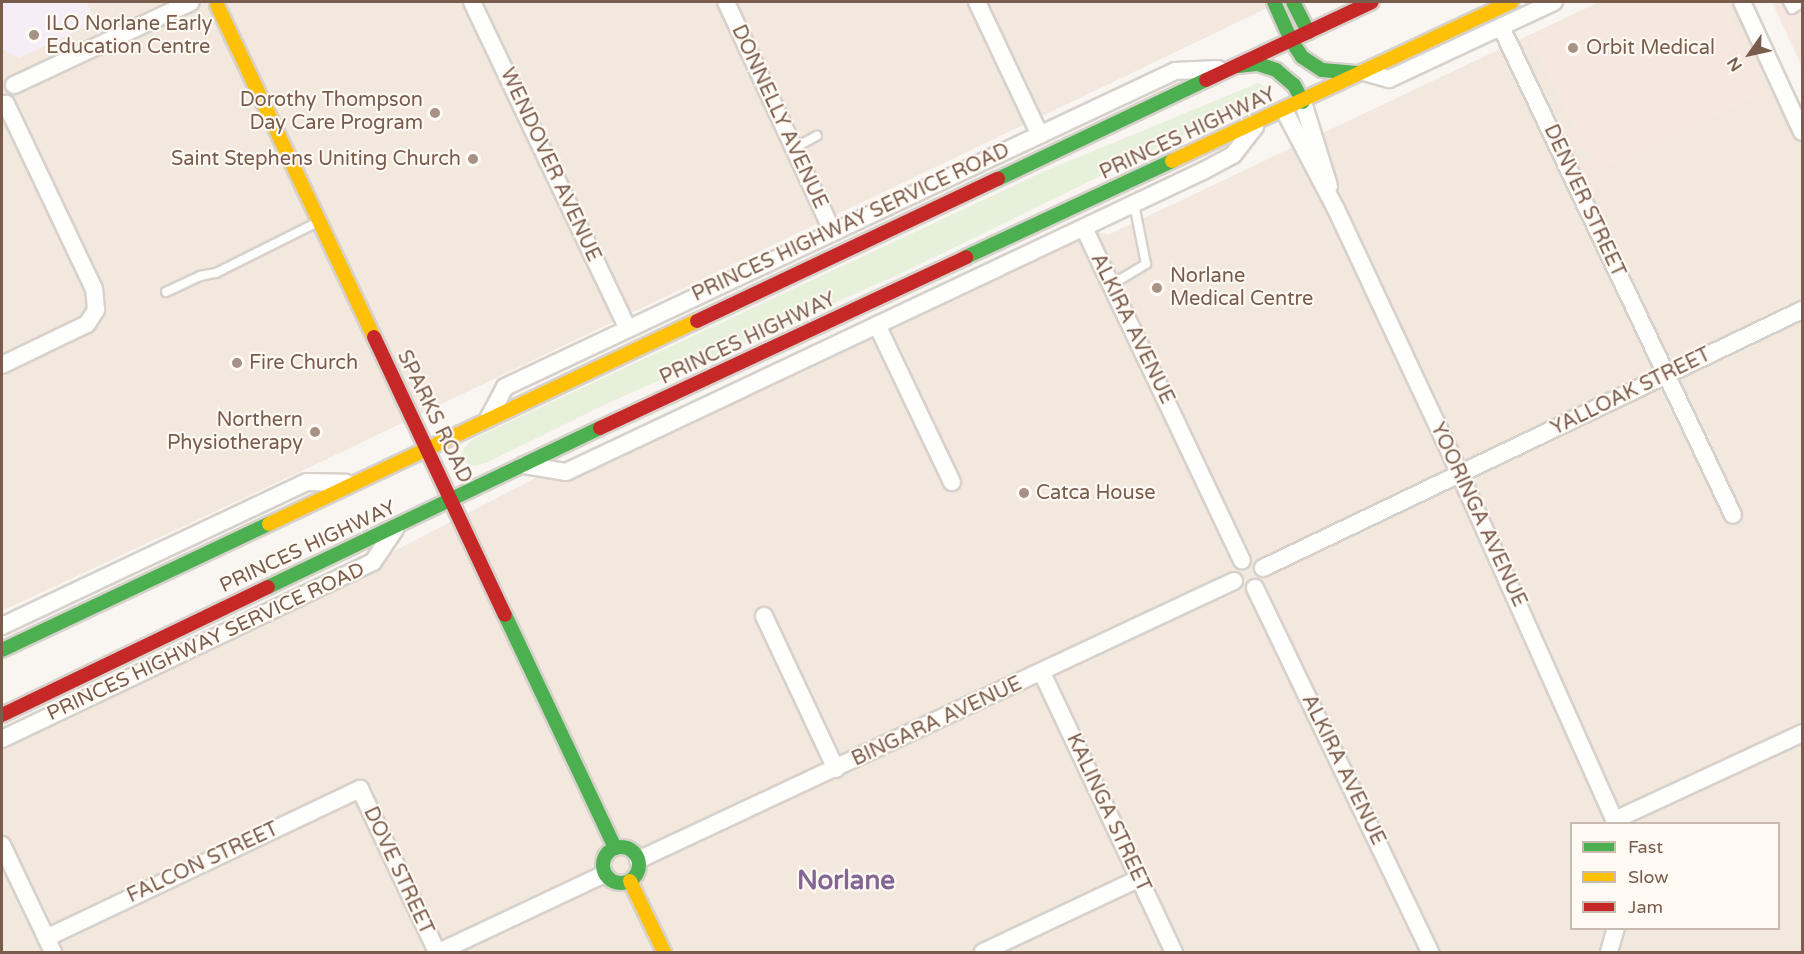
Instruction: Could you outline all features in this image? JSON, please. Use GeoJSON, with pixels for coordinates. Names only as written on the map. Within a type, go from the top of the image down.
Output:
{"type":"FeatureCollection","features":[{"type":"Feature","properties":{"kind":"main road"},"geometry":{"type":"LineString","coordinates":[[201,2],[219,3]]}},
{"type":"Feature","properties":{"kind":"main road"},"geometry":{"type":"LineString","coordinates":[[1274,2],[1291,40],[1295,58],[1284,110]]}},
{"type":"Feature","properties":{"kind":"main road"},"geometry":{"type":"LineString","coordinates":[[1293,2],[1308,32],[1311,47],[1301,84],[1303,102]]}},
{"type":"Feature","properties":{"kind":"main road","name":"PRINCES HIGHWAY"},"geometry":{"type":"LineString","coordinates":[[2,650],[1372,2]]}},
{"type":"Feature","properties":{"kind":"main road","name":"PRINCES HIGHWAY"},"geometry":{"type":"LineString","coordinates":[[2,715],[523,465],[1303,102],[1361,72],[1512,2]]}},
{"type":"Feature","properties":{"kind":"main road","name":"SPARKS ROAD"},"geometry":{"type":"LineString","coordinates":[[219,3],[318,222],[428,448],[615,848]]}},
{"type":"Feature","properties":{"kind":"main road"},"geometry":{"type":"LineString","coordinates":[[1291,40],[1308,62],[1331,73],[1361,72]]}},
{"type":"Feature","properties":{"kind":"main road"},"geometry":{"type":"LineString","coordinates":[[1236,66],[1265,65],[1290,81],[1303,102]]}},
{"type":"Feature","properties":{"kind":"main road"},"geometry":{"type":"LineString","coordinates":[[615,848],[627,848],[638,860],[638,872],[630,881],[619,883],[605,874],[603,859],[615,848]]}},
{"type":"Feature","properties":{"kind":"main road"},"geometry":{"type":"LineString","coordinates":[[630,881],[664,952]]}},
{"type":"Feature","properties":{"kind":"street"},"geometry":{"type":"LineString","coordinates":[[2,365],[87,324],[96,310],[94,289],[4,104],[15,94],[8,81],[191,2]]}},
{"type":"Feature","properties":{"kind":"street","name":"WENDOVER AVENUE"},"geometry":{"type":"LineString","coordinates":[[472,2],[628,329]]}},
{"type":"Feature","properties":{"kind":"street","name":"DONNELLY AVENUE"},"geometry":{"type":"LineString","coordinates":[[726,2],[833,232]]}},
{"type":"Feature","properties":{"kind":"street"},"geometry":{"type":"LineString","coordinates":[[977,2],[1040,135]]}},
{"type":"Feature","properties":{"kind":"street"},"geometry":{"type":"LineString","coordinates":[[1332,20],[1351,2]]}},
{"type":"Feature","properties":{"kind":"street"},"geometry":{"type":"LineString","coordinates":[[1361,72],[1389,80],[1554,2]]}},
{"type":"Feature","properties":{"kind":"street"},"geometry":{"type":"LineString","coordinates":[[1742,2],[1803,132]]}},
{"type":"Feature","properties":{"kind":"street","name":"DENVER STREET"},"geometry":{"type":"LineString","coordinates":[[1501,27],[1733,515]]}},
{"type":"Feature","properties":{"kind":"street","name":"PRINCES HIGHWAY SERVICE ROAD"},"geometry":{"type":"LineString","coordinates":[[488,419],[505,387],[833,232],[1179,69],[1236,66]]}},
{"type":"Feature","properties":{"kind":"street","name":"YOORINGA AVENUE"},"geometry":{"type":"LineString","coordinates":[[1303,102],[1336,209]]}},
{"type":"Feature","properties":{"kind":"street","name":"YOORINGA AVENUE"},"geometry":{"type":"LineString","coordinates":[[1284,110],[1336,209],[1460,475],[1615,822]]}},
{"type":"Feature","properties":{"kind":"street"},"geometry":{"type":"LineString","coordinates":[[523,465],[566,472],[1230,157],[1262,120]]}},
{"type":"Feature","properties":{"kind":"street","name":"ALKIRA AVENUE"},"geometry":{"type":"LineString","coordinates":[[1084,228],[1242,560]]}},
{"type":"Feature","properties":{"kind":"street","name":"YALLOAK STREET"},"geometry":{"type":"LineString","coordinates":[[1460,475],[1803,310]]}},
{"type":"Feature","properties":{"kind":"street"},"geometry":{"type":"LineString","coordinates":[[877,325],[952,483]]}},
{"type":"Feature","properties":{"kind":"street"},"geometry":{"type":"LineString","coordinates":[[1263,568],[1460,475]]}},
{"type":"Feature","properties":{"kind":"street"},"geometry":{"type":"LineString","coordinates":[[2,626],[307,482],[352,484]]}},
{"type":"Feature","properties":{"kind":"street","name":"PRINCES HIGHWAY SERVICE ROAD"},"geometry":{"type":"LineString","coordinates":[[2,739],[374,562],[395,528]]}},
{"type":"Feature","properties":{"kind":"street"},"geometry":{"type":"LineString","coordinates":[[1253,559],[1263,568],[1263,581],[1255,588],[1242,589],[1234,581],[1234,567],[1242,560],[1253,559]]}},
{"type":"Feature","properties":{"kind":"street","name":"BINGARA AVENUE"},"geometry":{"type":"LineString","coordinates":[[638,860],[1042,673],[1234,581]]}},
{"type":"Feature","properties":{"kind":"street","name":"ALKIRA AVENUE"},"geometry":{"type":"LineString","coordinates":[[1255,588],[1430,952]]}},
{"type":"Feature","properties":{"kind":"street"},"geometry":{"type":"LineString","coordinates":[[764,616],[836,769]]}},
{"type":"Feature","properties":{"kind":"street","name":"KALINGA STREET"},"geometry":{"type":"LineString","coordinates":[[1042,673],[1174,952]]}},
{"type":"Feature","properties":{"kind":"street"},"geometry":{"type":"LineString","coordinates":[[1615,822],[1803,733]]}},
{"type":"Feature","properties":{"kind":"street","name":"FALCON STREET"},"geometry":{"type":"LineString","coordinates":[[49,945],[360,789]]}},
{"type":"Feature","properties":{"kind":"street","name":"DOVE STREET"},"geometry":{"type":"LineString","coordinates":[[360,789],[438,952]]}},
{"type":"Feature","properties":{"kind":"street"},"geometry":{"type":"LineString","coordinates":[[2,845],[49,945]]}},
{"type":"Feature","properties":{"kind":"street"},"geometry":{"type":"LineString","coordinates":[[438,952],[605,874]]}},
{"type":"Feature","properties":{"kind":"street"},"geometry":{"type":"LineString","coordinates":[[983,952],[1138,879]]}},
{"type":"Feature","properties":{"kind":"street"},"geometry":{"type":"LineString","coordinates":[[1609,952],[1615,930]]}},
{"type":"Feature","properties":{"kind":"lane"},"geometry":{"type":"LineString","coordinates":[[1788,2],[1792,9],[1803,3]]}},
{"type":"Feature","properties":{"kind":"lane"},"geometry":{"type":"LineString","coordinates":[[794,148],[817,136]]}},
{"type":"Feature","properties":{"kind":"lane"},"geometry":{"type":"LineString","coordinates":[[1111,285],[1146,264],[1134,204]]}},
{"type":"Feature","properties":{"kind":"lane"},"geometry":{"type":"LineString","coordinates":[[166,292],[200,276],[216,273],[318,222]]}},
{"type":"Feature","properties":{"kind":"shaded area"},"geometry":{"type":"Polygon","coordinates":[[[2,2],[1280,2],[306,469],[2,611],[2,2]]]}},
{"type":"Feature","properties":{"kind":"shaded area","name":"ILO Norlane Early Education Centre"},"geometry":{"type":"Polygon","coordinates":[[[2,2],[86,2],[96,22],[19,58],[2,49],[2,2]]]}},
{"type":"Feature","properties":{"kind":"shaded area"},"geometry":{"type":"Polygon","coordinates":[[[1599,2],[1742,2],[1802,131],[1802,952],[2,952],[2,739],[373,562],[549,471],[1084,228],[1108,235],[1599,2]]]}},
{"type":"Feature","properties":{"kind":"shaded area"},"geometry":{"type":"Polygon","coordinates":[[[1610,2],[1723,2],[1766,91],[1595,173],[1531,40],[1610,2]]]}},
{"type":"Feature","properties":{"kind":"shaded area"},"geometry":{"type":"Polygon","coordinates":[[[1772,2],[1802,2],[1802,67],[1772,2]]]}},
{"type":"Feature","properties":{"kind":"green space"},"geometry":{"type":"Polygon","coordinates":[[[1258,83],[1265,87],[1249,103],[904,272],[606,404],[486,463],[473,466],[460,460],[463,449],[473,439],[1045,171],[1258,83]]]}},
{"type":"Feature","properties":{"kind":"traffic: fast"},"geometry":{"type":"LineString","coordinates":[[1274,2],[1291,40]]}},
{"type":"Feature","properties":{"kind":"traffic: fast"},"geometry":{"type":"LineString","coordinates":[[1293,2],[1308,32]]}},
{"type":"Feature","properties":{"kind":"traffic: fast"},"geometry":{"type":"LineString","coordinates":[[1291,40],[1302,57],[1322,70],[1359,73]]}},
{"type":"Feature","properties":{"kind":"traffic: fast"},"geometry":{"type":"LineString","coordinates":[[1238,66],[1258,64],[1276,70],[1294,85],[1303,102]]}},
{"type":"Feature","properties":{"kind":"traffic: fast"},"geometry":{"type":"LineString","coordinates":[[998,179],[1206,80]]}},
{"type":"Feature","properties":{"kind":"traffic: fast"},"geometry":{"type":"LineString","coordinates":[[966,257],[1172,161]]}},
{"type":"Feature","properties":{"kind":"traffic: fast"},"geometry":{"type":"LineString","coordinates":[[268,587],[600,428]]}},
{"type":"Feature","properties":{"kind":"traffic: fast"},"geometry":{"type":"LineString","coordinates":[[2,650],[269,524]]}},
{"type":"Feature","properties":{"kind":"traffic: fast"},"geometry":{"type":"LineString","coordinates":[[505,615],[615,848]]}},
{"type":"Feature","properties":{"kind":"traffic: fast"},"geometry":{"type":"LineString","coordinates":[[621,847],[634,852],[639,865],[634,878],[621,883],[608,878],[603,865],[608,852],[621,847]]}},
{"type":"Feature","properties":{"kind":"traffic: slow"},"geometry":{"type":"LineString","coordinates":[[1172,161],[1512,2]]}},
{"type":"Feature","properties":{"kind":"traffic: slow"},"geometry":{"type":"LineString","coordinates":[[217,5],[374,337]]}},
{"type":"Feature","properties":{"kind":"traffic: slow"},"geometry":{"type":"LineString","coordinates":[[269,524],[697,321]]}},
{"type":"Feature","properties":{"kind":"traffic: slow"},"geometry":{"type":"LineString","coordinates":[[630,881],[664,952]]}},
{"type":"Feature","properties":{"kind":"traffic: jam"},"geometry":{"type":"LineString","coordinates":[[1206,80],[1372,2]]}},
{"type":"Feature","properties":{"kind":"traffic: jam"},"geometry":{"type":"LineString","coordinates":[[697,321],[998,179]]}},
{"type":"Feature","properties":{"kind":"traffic: jam"},"geometry":{"type":"LineString","coordinates":[[600,428],[966,257]]}},
{"type":"Feature","properties":{"kind":"traffic: jam"},"geometry":{"type":"LineString","coordinates":[[374,337],[505,615]]}},
{"type":"Feature","properties":{"kind":"traffic: jam"},"geometry":{"type":"LineString","coordinates":[[2,715],[268,587]]}},
{"type":"Feature","properties":{"kind":"place","name":"ILO Norlane Early Education Centre"},"geometry":{"type":"Point","coordinates":[34,35]}},
{"type":"Feature","properties":{"kind":"place","name":"Orbit Medical"},"geometry":{"type":"Point","coordinates":[1573,48]}},
{"type":"Feature","properties":{"kind":"place","name":"Dorothy Thompson Day Care Program"},"geometry":{"type":"Point","coordinates":[435,113]}},
{"type":"Feature","properties":{"kind":"place","name":"Saint Stephens Uniting Church"},"geometry":{"type":"Point","coordinates":[473,159]}},
{"type":"Feature","properties":{"kind":"place","name":"Norlane Medical Centre"},"geometry":{"type":"Point","coordinates":[1157,288]}},
{"type":"Feature","properties":{"kind":"place","name":"Fire Church"},"geometry":{"type":"Point","coordinates":[237,363]}},
{"type":"Feature","properties":{"kind":"place","name":"Northern Physiotherapy"},"geometry":{"type":"Point","coordinates":[315,432]}},
{"type":"Feature","properties":{"kind":"place","name":"Catca House"},"geometry":{"type":"Point","coordinates":[1024,493]}},
{"type":"Feature","properties":{"kind":"district","name":"Norlane"},"geometry":{"type":"Point","coordinates":[846,881]}}]}
